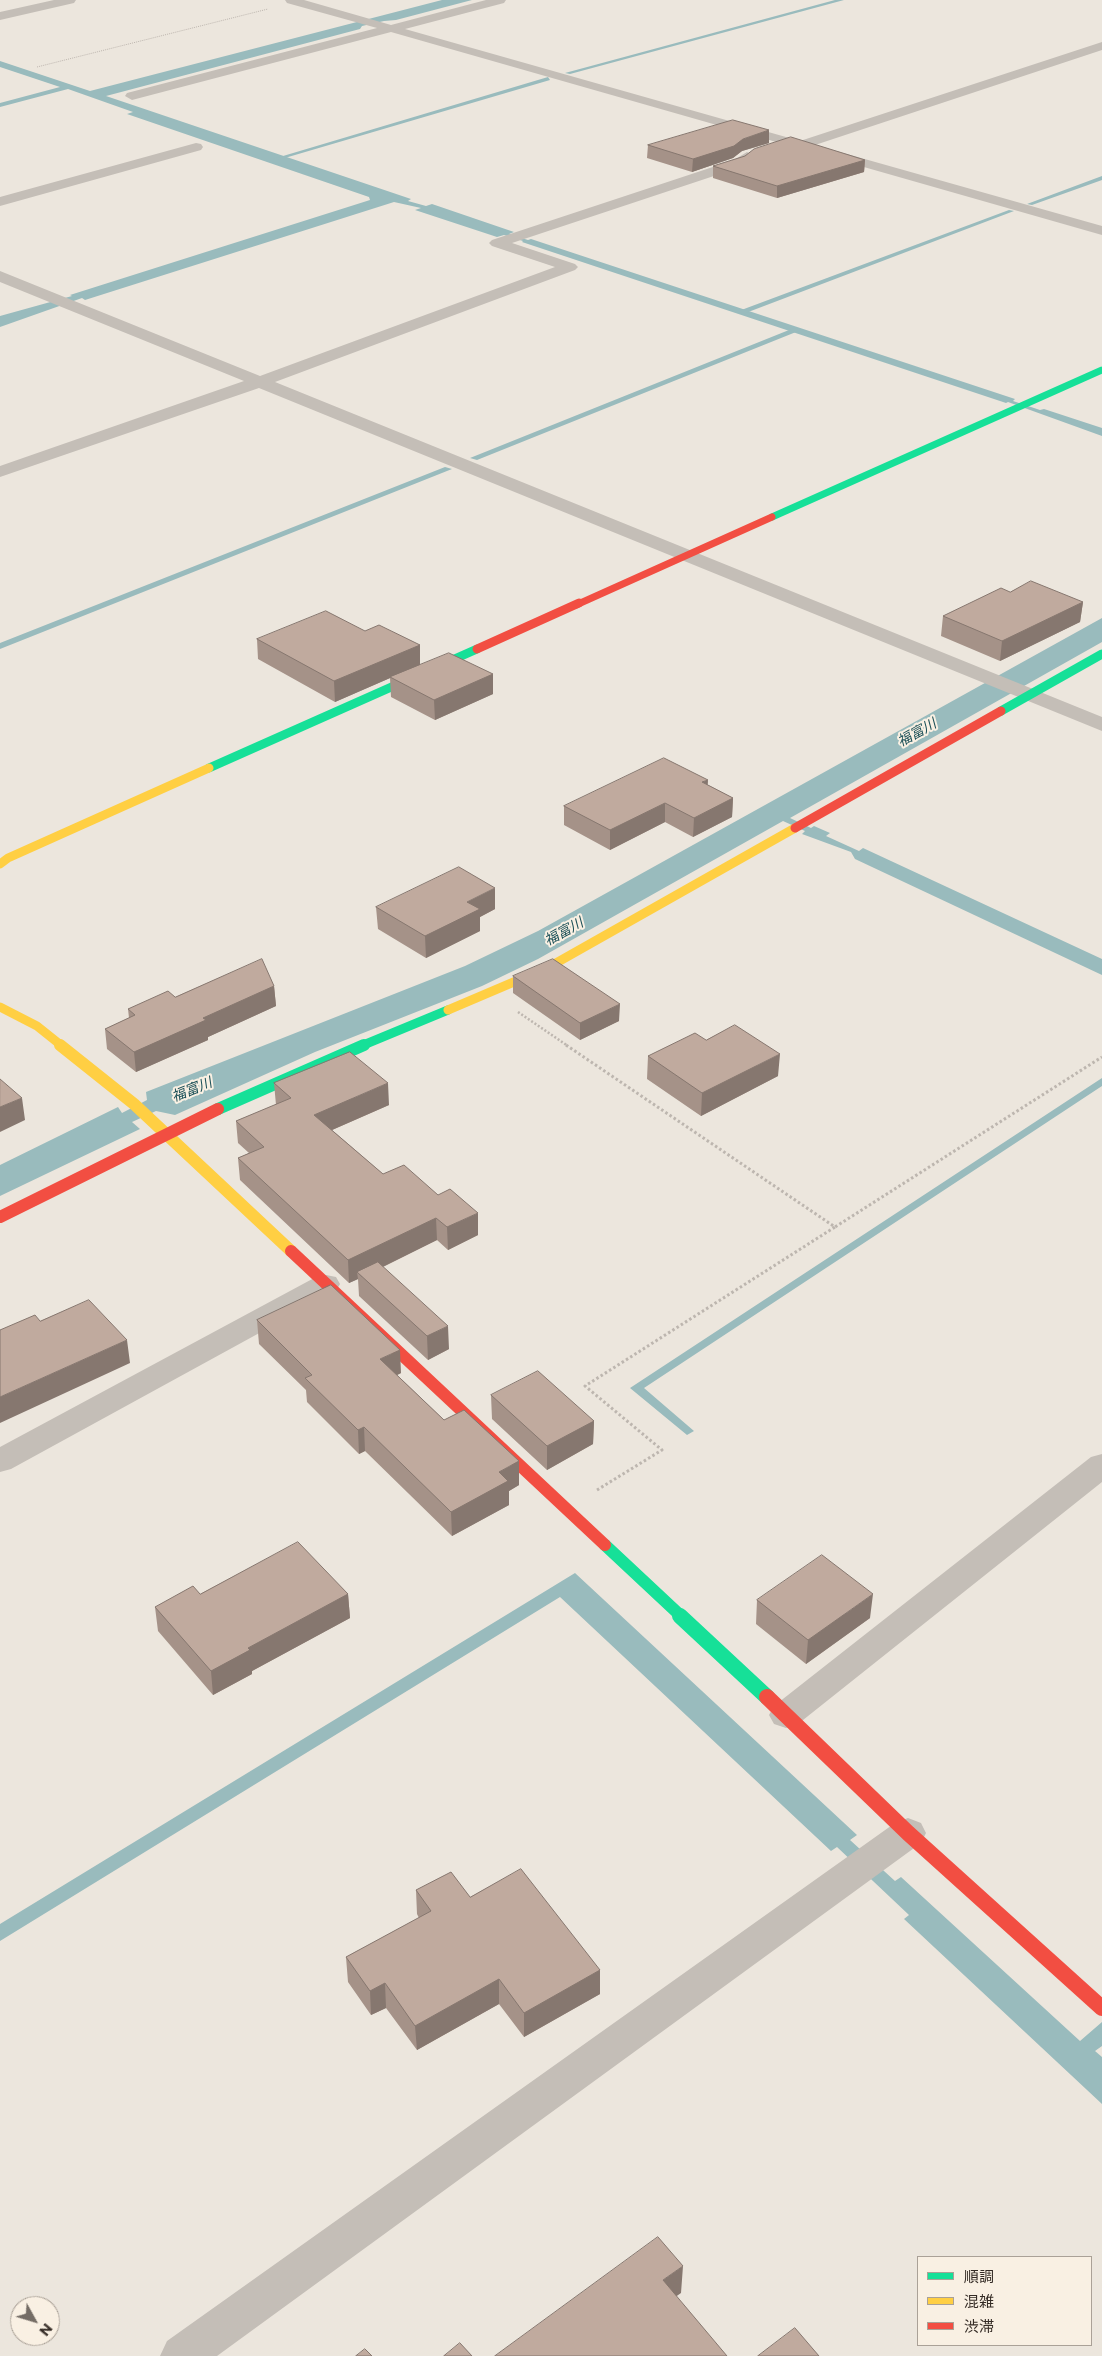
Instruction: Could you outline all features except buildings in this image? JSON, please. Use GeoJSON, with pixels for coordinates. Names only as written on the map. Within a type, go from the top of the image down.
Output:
{"type":"FeatureCollection","features":[{"type":"Feature","properties":{"kind":"street"},"geometry":{"type":"LineString","coordinates":[[0,16],[70,0]]}},
{"type":"Feature","properties":{"kind":"street"},"geometry":{"type":"LineString","coordinates":[[132,96],[500,0]]}},
{"type":"Feature","properties":{"kind":"street"},"geometry":{"type":"LineString","coordinates":[[294,1],[1102,231]]}},
{"type":"Feature","properties":{"kind":"street"},"geometry":{"type":"LineString","coordinates":[[0,472],[259,382],[570,267],[497,243],[739,162],[748,156],[796,143],[1102,46]]}},
{"type":"Feature","properties":{"kind":"street"},"geometry":{"type":"LineString","coordinates":[[0,202],[196,147]]}},
{"type":"Feature","properties":{"kind":"street"},"geometry":{"type":"LineString","coordinates":[[0,276],[1102,725]]}},
{"type":"Feature","properties":{"kind":"street"},"geometry":{"type":"LineString","coordinates":[[0,864],[26,850],[690,556],[1102,370]]}},
{"type":"Feature","properties":{"kind":"street"},"geometry":{"type":"LineString","coordinates":[[0,1217],[132,1152],[164,1133],[312,1066],[491,993],[549,967],[792,830],[1024,693],[1102,654]]}},
{"type":"Feature","properties":{"kind":"street"},"geometry":{"type":"LineString","coordinates":[[0,1007],[37,1026],[134,1104],[154,1125],[786,1715],[908,1833],[1102,2008]]}},
{"type":"Feature","properties":{"kind":"street"},"geometry":{"type":"LineString","coordinates":[[0,1462],[326,1284]]}},
{"type":"Feature","properties":{"kind":"street"},"geometry":{"type":"LineString","coordinates":[[786,1715],[1102,1465]]}},
{"type":"Feature","properties":{"kind":"street"},"geometry":{"type":"LineString","coordinates":[[182,2356],[908,1833]]}},
{"type":"Feature","properties":{"kind":"path"},"geometry":{"type":"LineString","coordinates":[[37,66],[294,1]]}},
{"type":"Feature","properties":{"kind":"path"},"geometry":{"type":"LineString","coordinates":[[491,993],[835,1227]]}},
{"type":"Feature","properties":{"kind":"path"},"geometry":{"type":"LineString","coordinates":[[566,1509],[662,1450],[585,1386],[1102,1057]]}},
{"type":"Feature","properties":{"kind":"water"},"geometry":{"type":"Polygon","coordinates":[[[442,0],[472,0],[396,20],[362,26],[360,29],[106,96],[411,199],[408,201],[426,206],[432,204],[514,232],[509,234],[528,240],[531,239],[1015,399],[1013,401],[1040,410],[1044,409],[1102,428],[1102,436],[1008,402],[1006,403],[523,241],[504,235],[497,237],[415,210],[421,208],[394,202],[85,300],[82,298],[0,327],[0,316],[72,296],[70,295],[370,200],[369,197],[127,114],[133,112],[68,89],[0,107],[0,103],[60,87],[0,67],[0,61],[90,91],[442,0]]]}},
{"type":"Feature","properties":{"kind":"water","name":"福富川"},"geometry":{"type":"Polygon","coordinates":[[[1102,618],[1102,642],[790,818],[811,828],[814,826],[830,833],[826,836],[859,851],[863,848],[1102,959],[1102,975],[855,859],[851,852],[802,834],[805,831],[783,821],[538,959],[482,986],[315,1052],[175,1115],[156,1111],[132,1122],[140,1129],[0,1196],[0,1165],[118,1107],[122,1113],[147,1100],[146,1092],[465,966],[538,931],[1102,618]]]}},
{"type":"Feature","properties":{"kind":"water"},"geometry":{"type":"Polygon","coordinates":[[[1102,1078],[1102,1086],[644,1388],[694,1431],[687,1435],[630,1388],[1102,1078]]]}},
{"type":"Feature","properties":{"kind":"water"},"geometry":{"type":"Polygon","coordinates":[[[575,1573],[857,1835],[850,1840],[895,1881],[901,1877],[1080,2041],[1102,2022],[1102,2046],[1095,2051],[1102,2057],[1102,2104],[904,1919],[909,1915],[837,1847],[831,1851],[560,1597],[0,1941],[0,1924],[575,1573]]]}},
{"type":"Feature","properties":{"kind":"waterway"},"geometry":{"type":"LineString","coordinates":[[568,73],[841,0]]}},
{"type":"Feature","properties":{"kind":"waterway"},"geometry":{"type":"LineString","coordinates":[[276,159],[548,79]]}},
{"type":"Feature","properties":{"kind":"waterway"},"geometry":{"type":"LineString","coordinates":[[1030,204],[1102,178]]}},
{"type":"Feature","properties":{"kind":"waterway"},"geometry":{"type":"LineString","coordinates":[[740,312],[1011,211]]}},
{"type":"Feature","properties":{"kind":"waterway"},"geometry":{"type":"LineString","coordinates":[[474,458],[797,330]]}},
{"type":"Feature","properties":{"kind":"waterway"},"geometry":{"type":"LineString","coordinates":[[0,646],[448,469]]}},
{"type":"Feature","properties":{"kind":"traffic: fast"},"geometry":{"type":"LineString","coordinates":[[772,517],[1102,370]]}},
{"type":"Feature","properties":{"kind":"traffic: fast"},"geometry":{"type":"LineString","coordinates":[[209,768],[477,649]]}},
{"type":"Feature","properties":{"kind":"traffic: fast"},"geometry":{"type":"LineString","coordinates":[[1001,711],[1102,654]]}},
{"type":"Feature","properties":{"kind":"traffic: fast"},"geometry":{"type":"LineString","coordinates":[[218,1109],[312,1066],[448,1010]]}},
{"type":"Feature","properties":{"kind":"traffic: fast"},"geometry":{"type":"LineString","coordinates":[[605,1545],[767,1697]]}},
{"type":"Feature","properties":{"kind":"traffic: slow"},"geometry":{"type":"LineString","coordinates":[[0,864],[8,858],[209,768]]}},
{"type":"Feature","properties":{"kind":"traffic: slow"},"geometry":{"type":"LineString","coordinates":[[448,1010],[549,967],[795,828]]}},
{"type":"Feature","properties":{"kind":"traffic: slow"},"geometry":{"type":"LineString","coordinates":[[0,1007],[37,1026],[134,1104],[291,1251]]}},
{"type":"Feature","properties":{"kind":"traffic: jam"},"geometry":{"type":"LineString","coordinates":[[477,649],[772,517]]}},
{"type":"Feature","properties":{"kind":"traffic: jam"},"geometry":{"type":"LineString","coordinates":[[795,828],[1001,711]]}},
{"type":"Feature","properties":{"kind":"traffic: jam"},"geometry":{"type":"LineString","coordinates":[[0,1217],[218,1109]]}},
{"type":"Feature","properties":{"kind":"traffic: jam"},"geometry":{"type":"LineString","coordinates":[[291,1251],[605,1545]]}},
{"type":"Feature","properties":{"kind":"traffic: jam"},"geometry":{"type":"LineString","coordinates":[[767,1697],[908,1833],[1102,2008]]}}]}
